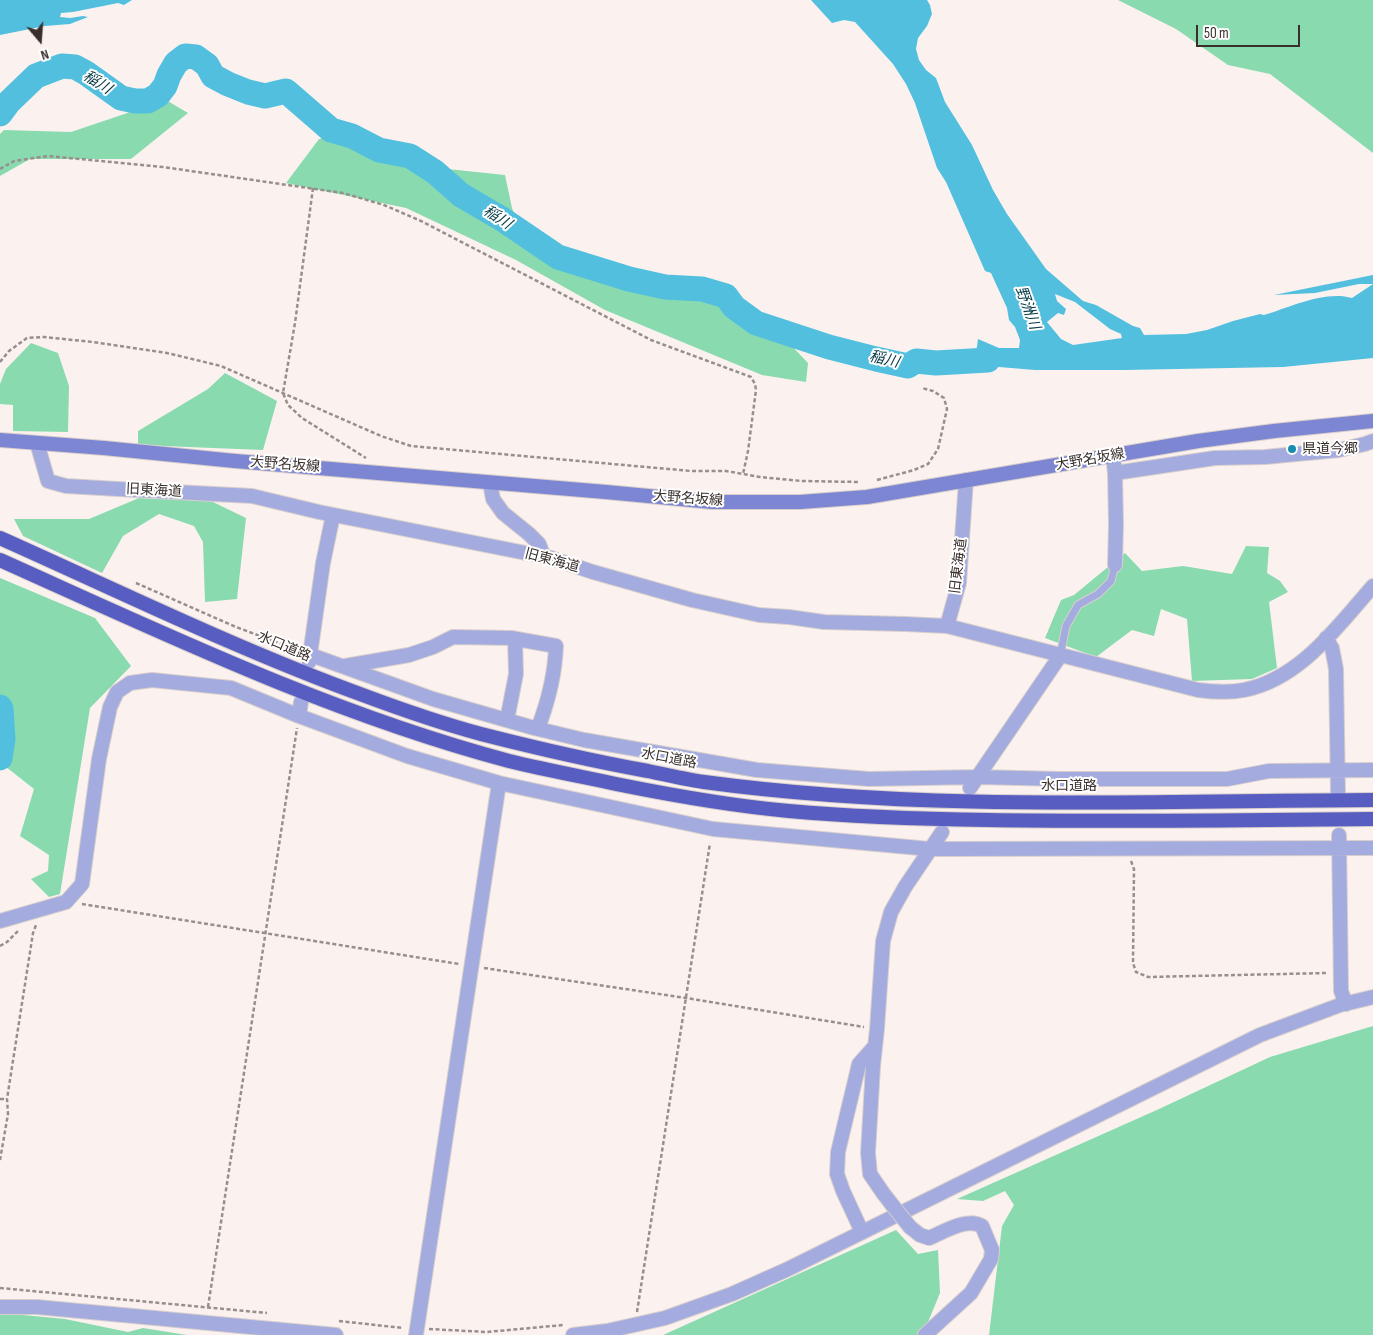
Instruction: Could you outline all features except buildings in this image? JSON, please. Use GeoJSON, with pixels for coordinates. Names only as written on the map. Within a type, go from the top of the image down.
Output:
{"type":"FeatureCollection","features":[{"type":"Feature","properties":{"kind":"highway","name":"水口道路"},"geometry":{"type":"LineString","coordinates":[[0,538],[230,642],[316,678],[402,710],[479,733],[613,765],[703,781],[793,791],[920,800],[1167,802],[1373,800]]}},
{"type":"Feature","properties":{"kind":"highway"},"geometry":{"type":"LineString","coordinates":[[0,560],[170,637],[267,678],[392,725],[511,761],[663,793],[786,811],[879,818],[1158,821],[1373,819]]}},
{"type":"Feature","properties":{"kind":"main road","name":"大野名坂線"},"geometry":{"type":"LineString","coordinates":[[0,440],[712,502],[800,502],[867,497],[1265,432],[1373,421]]}},
{"type":"Feature","properties":{"kind":"street"},"geometry":{"type":"LineString","coordinates":[[1116,473],[1215,458],[1265,457],[1339,450],[1373,441]]}},
{"type":"Feature","properties":{"kind":"street","name":"旧東海道"},"geometry":{"type":"LineString","coordinates":[[36,443],[48,481],[66,486],[252,496],[333,515],[544,557],[692,600],[759,615],[824,622],[947,626],[959,583],[966,480]]}},
{"type":"Feature","properties":{"kind":"street"},"geometry":{"type":"LineString","coordinates":[[1113,456],[1116,473],[1115,565]]}},
{"type":"Feature","properties":{"kind":"street"},"geometry":{"type":"LineString","coordinates":[[490,482],[493,499],[503,513],[529,534],[538,544],[544,557]]}},
{"type":"Feature","properties":{"kind":"street"},"geometry":{"type":"LineString","coordinates":[[333,515],[323,563],[310,659],[344,666],[433,698],[584,740],[757,770],[869,779],[974,783],[1060,779],[1227,779],[1269,771],[1373,770]]}},
{"type":"Feature","properties":{"kind":"street"},"geometry":{"type":"LineString","coordinates":[[947,626],[1060,656],[1198,690],[1218,693],[1244,690],[1276,678],[1301,663],[1373,586]]}},
{"type":"Feature","properties":{"kind":"street"},"geometry":{"type":"LineString","coordinates":[[344,666],[409,655],[453,636],[515,638],[556,646],[556,664],[538,728]]}},
{"type":"Feature","properties":{"kind":"street"},"geometry":{"type":"LineString","coordinates":[[507,720],[516,674],[515,638]]}},
{"type":"Feature","properties":{"kind":"street"},"geometry":{"type":"LineString","coordinates":[[1326,638],[1332,648],[1336,669],[1338,794]]}},
{"type":"Feature","properties":{"kind":"street"},"geometry":{"type":"LineString","coordinates":[[974,783],[1060,656]]}},
{"type":"Feature","properties":{"kind":"street"},"geometry":{"type":"LineString","coordinates":[[0,921],[66,902],[82,884],[99,760],[110,707],[116,692],[130,683],[152,680],[231,688],[300,709],[407,756],[499,784],[712,829],[930,849],[1127,849],[1339,841],[1373,848]]}},
{"type":"Feature","properties":{"kind":"street"},"geometry":{"type":"LineString","coordinates":[[416,1332],[499,784]]}},
{"type":"Feature","properties":{"kind":"street"},"geometry":{"type":"LineString","coordinates":[[925,1335],[971,1293],[991,1259],[992,1250],[982,1226],[976,1222],[967,1222],[929,1238],[920,1235],[910,1227],[882,1193],[870,1174],[868,1153],[872,1066],[877,1030],[883,941],[891,912],[905,887],[942,832]]}},
{"type":"Feature","properties":{"kind":"street"},"geometry":{"type":"LineString","coordinates":[[1339,841],[1341,991],[1346,1004]]}},
{"type":"Feature","properties":{"kind":"street"},"geometry":{"type":"LineString","coordinates":[[568,1330],[607,1331],[665,1318],[732,1294],[788,1269],[1260,1035],[1346,1004],[1373,998]]}},
{"type":"Feature","properties":{"kind":"street"},"geometry":{"type":"LineString","coordinates":[[862,1232],[837,1174],[838,1152],[858,1064],[875,1046]]}},
{"type":"Feature","properties":{"kind":"street"},"geometry":{"type":"LineString","coordinates":[[0,1307],[37,1308],[336,1335]]}},
{"type":"Feature","properties":{"kind":"lane"},"geometry":{"type":"LineString","coordinates":[[1060,656],[1066,626],[1078,605],[1098,594],[1111,581],[1115,565]]}},
{"type":"Feature","properties":{"kind":"path"},"geometry":{"type":"LineString","coordinates":[[0,169],[14,161],[48,156],[163,167],[313,188],[343,193],[384,205],[421,221],[651,340],[751,377],[756,390],[743,474]]}},
{"type":"Feature","properties":{"kind":"path"},"geometry":{"type":"LineString","coordinates":[[313,188],[295,323],[283,393],[288,405],[302,418],[366,458]]}},
{"type":"Feature","properties":{"kind":"path"},"geometry":{"type":"LineString","coordinates":[[0,362],[27,338],[44,337],[166,352],[221,366],[381,436],[411,446],[691,471],[726,471],[760,477],[802,481],[864,483],[867,497]]}},
{"type":"Feature","properties":{"kind":"path"},"geometry":{"type":"LineString","coordinates":[[871,481],[914,470],[928,464],[938,449],[947,409],[944,398],[933,391],[922,388]]}},
{"type":"Feature","properties":{"kind":"path"},"geometry":{"type":"LineString","coordinates":[[131,581],[310,659]]}},
{"type":"Feature","properties":{"kind":"path"},"geometry":{"type":"LineString","coordinates":[[208,1307],[300,709]]}},
{"type":"Feature","properties":{"kind":"path"},"geometry":{"type":"LineString","coordinates":[[636,1312],[712,829]]}},
{"type":"Feature","properties":{"kind":"path"},"geometry":{"type":"LineString","coordinates":[[1127,849],[1134,869],[1133,963],[1136,972],[1148,977],[1341,973]]}},
{"type":"Feature","properties":{"kind":"path"},"geometry":{"type":"LineString","coordinates":[[66,902],[686,998],[877,1030]]}},
{"type":"Feature","properties":{"kind":"path"},"geometry":{"type":"LineString","coordinates":[[0,1160],[8,1114],[7,1099],[33,933],[41,909]]}},
{"type":"Feature","properties":{"kind":"path"},"geometry":{"type":"LineString","coordinates":[[0,1099],[7,1099]]}},
{"type":"Feature","properties":{"kind":"path"},"geometry":{"type":"LineString","coordinates":[[0,1288],[274,1314]]}},
{"type":"Feature","properties":{"kind":"path"},"geometry":{"type":"LineString","coordinates":[[331,1320],[416,1332],[568,1330]]}},
{"type":"Feature","properties":{"kind":"green space"},"geometry":{"type":"Polygon","coordinates":[[[1118,0],[1373,0],[1373,153],[1270,74],[1228,65],[1176,29],[1118,0]]]}},
{"type":"Feature","properties":{"kind":"green space"},"geometry":{"type":"Polygon","coordinates":[[[166,100],[188,113],[131,159],[30,159],[0,176],[0,134],[4,130],[71,132],[166,100]]]}},
{"type":"Feature","properties":{"kind":"green space"},"geometry":{"type":"Polygon","coordinates":[[[356,128],[409,165],[505,175],[512,208],[524,240],[589,272],[718,301],[787,341],[808,363],[806,382],[762,375],[605,310],[516,260],[406,208],[286,183],[319,139],[356,128]]]}},
{"type":"Feature","properties":{"kind":"green space"},"geometry":{"type":"Polygon","coordinates":[[[31,343],[58,353],[69,386],[68,432],[13,431],[13,405],[0,404],[0,384],[6,369],[31,343]]]}},
{"type":"Feature","properties":{"kind":"green space"},"geometry":{"type":"Polygon","coordinates":[[[225,373],[277,401],[263,450],[138,445],[138,431],[208,389],[225,373]]]}},
{"type":"Feature","properties":{"kind":"green space"},"geometry":{"type":"Polygon","coordinates":[[[139,498],[211,501],[246,518],[237,599],[205,602],[203,542],[194,526],[159,514],[123,536],[102,573],[23,536],[14,519],[89,519],[139,498]]]}},
{"type":"Feature","properties":{"kind":"green space"},"geometry":{"type":"Polygon","coordinates":[[[1246,546],[1269,547],[1267,573],[1280,581],[1288,592],[1269,602],[1277,668],[1252,679],[1192,681],[1187,619],[1161,609],[1154,636],[1132,630],[1096,657],[1045,638],[1061,600],[1074,595],[1125,553],[1142,571],[1183,566],[1232,574],[1246,546]]]}},
{"type":"Feature","properties":{"kind":"green space"},"geometry":{"type":"Polygon","coordinates":[[[0,578],[95,618],[131,666],[90,708],[60,894],[49,897],[31,879],[48,871],[49,855],[20,836],[34,789],[1,763],[4,703],[0,698],[0,578]]]}},
{"type":"Feature","properties":{"kind":"green space"},"geometry":{"type":"Polygon","coordinates":[[[1373,1026],[1373,1335],[989,1335],[1002,1226],[1014,1205],[1005,1191],[983,1201],[957,1199],[1270,1057],[1373,1026]]]}},
{"type":"Feature","properties":{"kind":"green space"},"geometry":{"type":"Polygon","coordinates":[[[896,1230],[918,1254],[938,1250],[940,1293],[924,1332],[920,1335],[663,1335],[896,1230]]]}},
{"type":"Feature","properties":{"kind":"green space"},"geometry":{"type":"Polygon","coordinates":[[[0,1314],[65,1319],[128,1332],[143,1328],[187,1335],[0,1335],[0,1314]]]}},
{"type":"Feature","properties":{"kind":"water"},"geometry":{"type":"Polygon","coordinates":[[[0,0],[132,0],[124,5],[118,3],[61,13],[60,17],[88,17],[70,24],[45,26],[0,35],[0,0]]]}},
{"type":"Feature","properties":{"kind":"water","name":"野洲川"},"geometry":{"type":"Polygon","coordinates":[[[811,0],[927,0],[932,14],[927,26],[918,38],[916,49],[919,60],[926,70],[936,78],[945,102],[972,145],[993,190],[1007,214],[1046,269],[1083,301],[1096,305],[1140,328],[1144,335],[1186,334],[1207,330],[1260,314],[1264,315],[1320,298],[1342,296],[1352,298],[1373,284],[1373,358],[1283,367],[1124,370],[1035,370],[951,363],[974,353],[978,339],[999,348],[1019,348],[1020,340],[1015,327],[1009,320],[1007,308],[991,273],[985,271],[946,182],[937,168],[915,103],[906,84],[893,64],[855,22],[844,20],[832,23],[811,0]],[[1055,294],[1057,301],[1066,309],[1064,315],[1058,313],[1047,322],[1061,339],[1073,345],[1122,338],[1121,334],[1110,329],[1075,302],[1055,294]]]}},
{"type":"Feature","properties":{"kind":"water"},"geometry":{"type":"Polygon","coordinates":[[[1373,275],[1373,284],[1359,284],[1315,293],[1274,295],[1373,275]]]}},
{"type":"Feature","properties":{"kind":"waterway","name":"稲川"},"geometry":{"type":"LineString","coordinates":[[0,114],[9,102],[36,76],[62,66],[75,67],[121,98],[148,101],[158,95],[165,86],[176,63],[185,56],[196,57],[207,65],[213,76],[228,84],[265,96],[286,91],[331,130],[352,136],[379,150],[410,156],[435,172],[461,195],[502,219],[558,257],[629,279],[665,287],[702,289],[726,296],[734,307],[756,323],[829,347],[876,359],[908,366],[916,361],[936,363],[988,360]]}},
{"type":"Feature","properties":{"kind":"waterway","name":"稲川"},"geometry":{"type":"LineString","coordinates":[[0,707],[3,739],[0,758]]}},
{"type":"Feature","properties":{"kind":"place","name":"県道今郷"},"geometry":{"type":"Point","coordinates":[1292,449]}}]}
